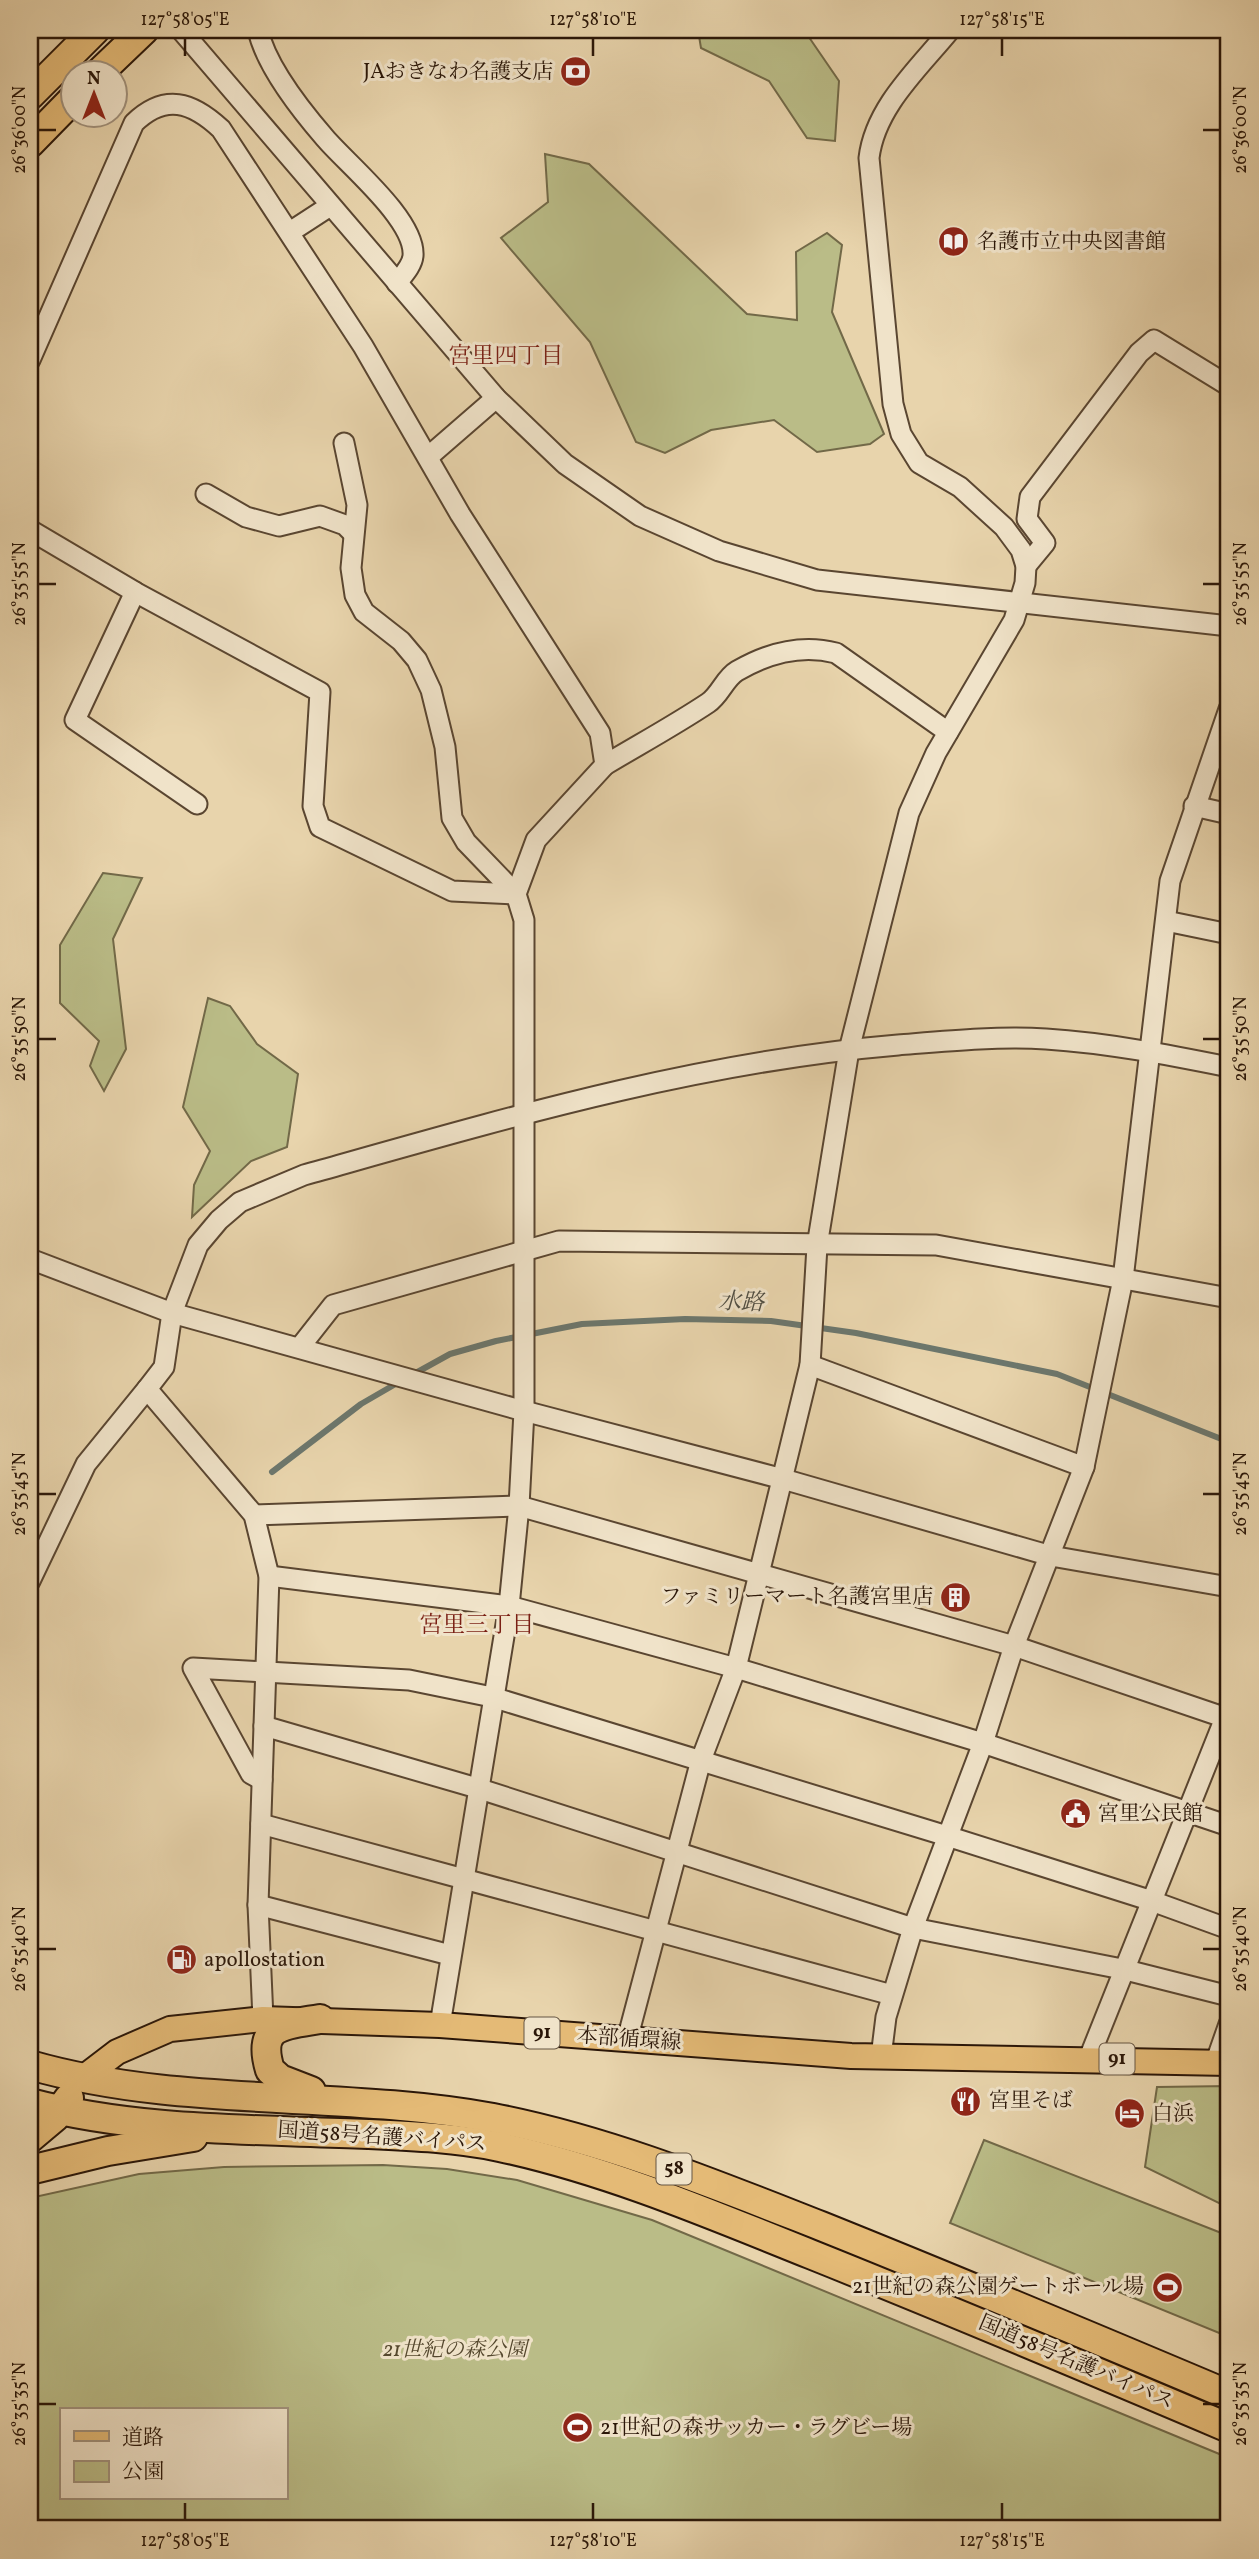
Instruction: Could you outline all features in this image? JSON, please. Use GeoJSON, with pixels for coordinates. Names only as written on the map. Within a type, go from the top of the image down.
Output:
{"type":"FeatureCollection","features":[{"type":"Feature","properties":{"kind":"highway"},"geometry":{"type":"LineString","coordinates":[[30,95],[95,30]]}},
{"type":"Feature","properties":{"kind":"highway"},"geometry":{"type":"LineString","coordinates":[[113,60],[144,30]]}},
{"type":"Feature","properties":{"kind":"highway"},"geometry":{"type":"LineString","coordinates":[[30,143],[60,112]]}},
{"type":"Feature","properties":{"kind":"highway"},"geometry":{"type":"LineString","coordinates":[[320,2020],[281,2025],[273,2030],[267,2043],[267,2061],[270,2070],[279,2079],[340,2099]]}},
{"type":"Feature","properties":{"kind":"highway","name":"国道58号名護バイパス"},"geometry":{"type":"LineString","coordinates":[[30,2065],[83,2078],[146,2087],[340,2099],[492,2118],[569,2135],[642,2158],[908,2261],[1229,2395]]}},
{"type":"Feature","properties":{"kind":"highway","name":"本部循環線"},"geometry":{"type":"LineString","coordinates":[[30,2138],[61,2110],[83,2078]]}},
{"type":"Feature","properties":{"kind":"highway","name":"国道58号名護バイパス"},"geometry":{"type":"LineString","coordinates":[[30,2102],[129,2121],[233,2129],[433,2137],[495,2146],[556,2160],[690,2206],[920,2298],[1229,2427]]}},
{"type":"Feature","properties":{"kind":"highway"},"geometry":{"type":"LineString","coordinates":[[30,2170],[108,2151],[233,2129]]}},
{"type":"Feature","properties":{"kind":"main road","name":"本部循環線"},"geometry":{"type":"LineString","coordinates":[[83,2078],[117,2052],[170,2029],[263,2019],[440,2025],[881,2057],[1222,2062]]}},
{"type":"Feature","properties":{"kind":"street"},"geometry":{"type":"LineString","coordinates":[[181,30],[496,398],[565,464],[640,516],[719,551],[817,580],[1229,626]]}},
{"type":"Feature","properties":{"kind":"street"},"geometry":{"type":"LineString","coordinates":[[258,30],[263,53],[323,136],[402,221],[413,255],[407,270],[397,283]]}},
{"type":"Feature","properties":{"kind":"street"},"geometry":{"type":"LineString","coordinates":[[627,2040],[701,1760],[736,1668],[810,1364],[817,1246],[849,1049],[909,813],[948,732],[1014,620],[1021,603],[1026,566],[1021,550],[1004,527],[960,486],[919,463],[901,435],[893,404],[869,158],[871,143],[884,112],[950,30]]}},
{"type":"Feature","properties":{"kind":"street"},"geometry":{"type":"LineString","coordinates":[[30,360],[134,123],[149,109],[171,103],[202,111],[221,129],[363,346],[460,514],[592,718],[600,733],[606,765]]}},
{"type":"Feature","properties":{"kind":"street"},"geometry":{"type":"LineString","coordinates":[[290,232],[330,206]]}},
{"type":"Feature","properties":{"kind":"street"},"geometry":{"type":"LineString","coordinates":[[1026,566],[1045,542],[1027,519],[1030,497],[1139,353],[1154,340],[1229,386]]}},
{"type":"Feature","properties":{"kind":"street"},"geometry":{"type":"LineString","coordinates":[[429,457],[496,398]]}},
{"type":"Feature","properties":{"kind":"street"},"geometry":{"type":"LineString","coordinates":[[344,443],[357,505],[351,568],[355,595],[364,612],[401,641],[417,660],[431,690],[445,747],[452,818],[466,842],[516,894],[524,920],[524,1411],[519,1506],[509,1606],[440,2025]]}},
{"type":"Feature","properties":{"kind":"street"},"geometry":{"type":"LineString","coordinates":[[206,494],[246,517],[279,526],[320,516],[345,525],[354,533]]}},
{"type":"Feature","properties":{"kind":"street"},"geometry":{"type":"LineString","coordinates":[[30,530],[135,592],[320,692],[313,806],[320,827],[452,891],[516,894]]}},
{"type":"Feature","properties":{"kind":"street"},"geometry":{"type":"LineString","coordinates":[[135,592],[75,720],[197,804]]}},
{"type":"Feature","properties":{"kind":"street"},"geometry":{"type":"LineString","coordinates":[[516,894],[536,840],[606,765],[712,701],[737,671],[777,654],[814,647],[836,653],[948,732]]}},
{"type":"Feature","properties":{"kind":"street"},"geometry":{"type":"LineString","coordinates":[[881,2057],[883,2029],[913,1928],[983,1743],[1014,1647],[1084,1467],[1123,1279],[1170,881],[1229,709]]}},
{"type":"Feature","properties":{"kind":"street"},"geometry":{"type":"LineString","coordinates":[[1194,806],[1229,814]]}},
{"type":"Feature","properties":{"kind":"street"},"geometry":{"type":"LineString","coordinates":[[1166,921],[1229,934]]}},
{"type":"Feature","properties":{"kind":"street"},"geometry":{"type":"LineString","coordinates":[[30,1581],[86,1464],[164,1367],[172,1313],[198,1245],[219,1220],[240,1202],[304,1175],[524,1113],[786,1056],[991,1038],[1047,1039],[1150,1051],[1229,1067]]}},
{"type":"Feature","properties":{"kind":"street"},"geometry":{"type":"LineString","coordinates":[[300,1347],[333,1305],[559,1241],[817,1246],[936,1245],[1229,1298]]}},
{"type":"Feature","properties":{"kind":"street"},"geometry":{"type":"LineString","coordinates":[[30,1259],[172,1313],[524,1411],[783,1479],[1051,1556],[1229,1587]]}},
{"type":"Feature","properties":{"kind":"street"},"geometry":{"type":"LineString","coordinates":[[810,1364],[1084,1467]]}},
{"type":"Feature","properties":{"kind":"street"},"geometry":{"type":"LineString","coordinates":[[147,1389],[254,1514],[269,1576],[258,1905],[263,2019]]}},
{"type":"Feature","properties":{"kind":"street"},"geometry":{"type":"LineString","coordinates":[[254,1514],[519,1506],[1014,1647],[1228,1715],[1149,1900],[1088,2058]]}},
{"type":"Feature","properties":{"kind":"street"},"geometry":{"type":"LineString","coordinates":[[269,1576],[509,1606],[736,1668],[983,1743],[1229,1826]]}},
{"type":"Feature","properties":{"kind":"street"},"geometry":{"type":"LineString","coordinates":[[262,1780],[251,1774],[193,1668],[409,1680],[492,1697],[947,1836],[1149,1900],[1229,1929]]}},
{"type":"Feature","properties":{"kind":"street"},"geometry":{"type":"LineString","coordinates":[[264,1726],[477,1788],[913,1928],[1122,1969],[1229,1996]]}},
{"type":"Feature","properties":{"kind":"street"},"geometry":{"type":"LineString","coordinates":[[261,1824],[892,1995]]}},
{"type":"Feature","properties":{"kind":"street"},"geometry":{"type":"LineString","coordinates":[[258,1905],[450,1955]]}},
{"type":"Feature","properties":{"kind":"street"},"geometry":{"type":"LineString","coordinates":[[1222,2062],[1229,2024]]}},
{"type":"Feature","properties":{"kind":"green space"},"geometry":{"type":"Polygon","coordinates":[[[698,30],[804,30],[839,81],[835,141],[807,138],[769,81],[701,48],[698,30]]]}},
{"type":"Feature","properties":{"kind":"green space"},"geometry":{"type":"Polygon","coordinates":[[[545,154],[589,164],[747,314],[797,320],[796,252],[827,233],[842,245],[832,312],[884,434],[870,444],[817,452],[774,420],[711,430],[665,453],[636,442],[590,342],[501,238],[548,202],[545,154]]]}},
{"type":"Feature","properties":{"kind":"green space"},"geometry":{"type":"Polygon","coordinates":[[[103,873],[142,878],[113,939],[126,1049],[104,1091],[90,1066],[99,1041],[60,1003],[60,945],[103,873]]]}},
{"type":"Feature","properties":{"kind":"green space"},"geometry":{"type":"Polygon","coordinates":[[[208,998],[230,1006],[257,1044],[298,1074],[287,1147],[251,1161],[192,1217],[194,1185],[210,1151],[183,1107],[208,998]]]}},
{"type":"Feature","properties":{"kind":"green space"},"geometry":{"type":"Polygon","coordinates":[[[1229,2086],[1229,2208],[1145,2167],[1157,2087],[1229,2086]]]}},
{"type":"Feature","properties":{"kind":"green space","name":"21世紀の森公園ゲートボール場"},"geometry":{"type":"Polygon","coordinates":[[[984,2140],[1229,2236],[1229,2337],[950,2223],[984,2140]]]}},
{"type":"Feature","properties":{"kind":"green space","name":"21世紀の森公園"},"geometry":{"type":"Polygon","coordinates":[[[383,2165],[447,2169],[517,2180],[652,2220],[1229,2458],[1229,2529],[30,2529],[30,2198],[139,2174],[224,2167],[383,2165]]]}},
{"type":"Feature","properties":{"kind":"waterway","name":"水路"},"geometry":{"type":"LineString","coordinates":[[412,1375],[450,1354],[496,1341],[582,1324],[685,1319],[771,1321],[856,1333],[1057,1374],[1229,1442]]}},
{"type":"Feature","properties":{"kind":"waterway","name":"水路"},"geometry":{"type":"LineString","coordinates":[[272,1472],[361,1404],[399,1382]]}},
{"type":"Feature","properties":{"kind":"place","name":"JAおきなわ名護支店"},"geometry":{"type":"Point","coordinates":[576,72]}},
{"type":"Feature","properties":{"kind":"place","name":"名護市立中央図書館"},"geometry":{"type":"Point","coordinates":[954,242]}},
{"type":"Feature","properties":{"kind":"place","name":"ファミリーマート名護宮里店"},"geometry":{"type":"Point","coordinates":[956,1597]}},
{"type":"Feature","properties":{"kind":"place","name":"宮里公民館"},"geometry":{"type":"Point","coordinates":[1075,1814]}},
{"type":"Feature","properties":{"kind":"place","name":"apollostation"},"geometry":{"type":"Point","coordinates":[181,1960]}},
{"type":"Feature","properties":{"kind":"place","name":"宮里そば"},"geometry":{"type":"Point","coordinates":[966,2101]}},
{"type":"Feature","properties":{"kind":"place","name":"白浜"},"geometry":{"type":"Point","coordinates":[1129,2114]}},
{"type":"Feature","properties":{"kind":"place","name":"21世紀の森公園ゲートボール場"},"geometry":{"type":"Point","coordinates":[1167,2287]}},
{"type":"Feature","properties":{"kind":"place","name":"21世紀の森サッカー・ラグビー場"},"geometry":{"type":"Point","coordinates":[577,2428]}},
{"type":"Feature","properties":{"kind":"district","name":"宮里四丁目"},"geometry":{"type":"Point","coordinates":[506,357]}},
{"type":"Feature","properties":{"kind":"district","name":"宮里三丁目"},"geometry":{"type":"Point","coordinates":[477,1626]}}]}
